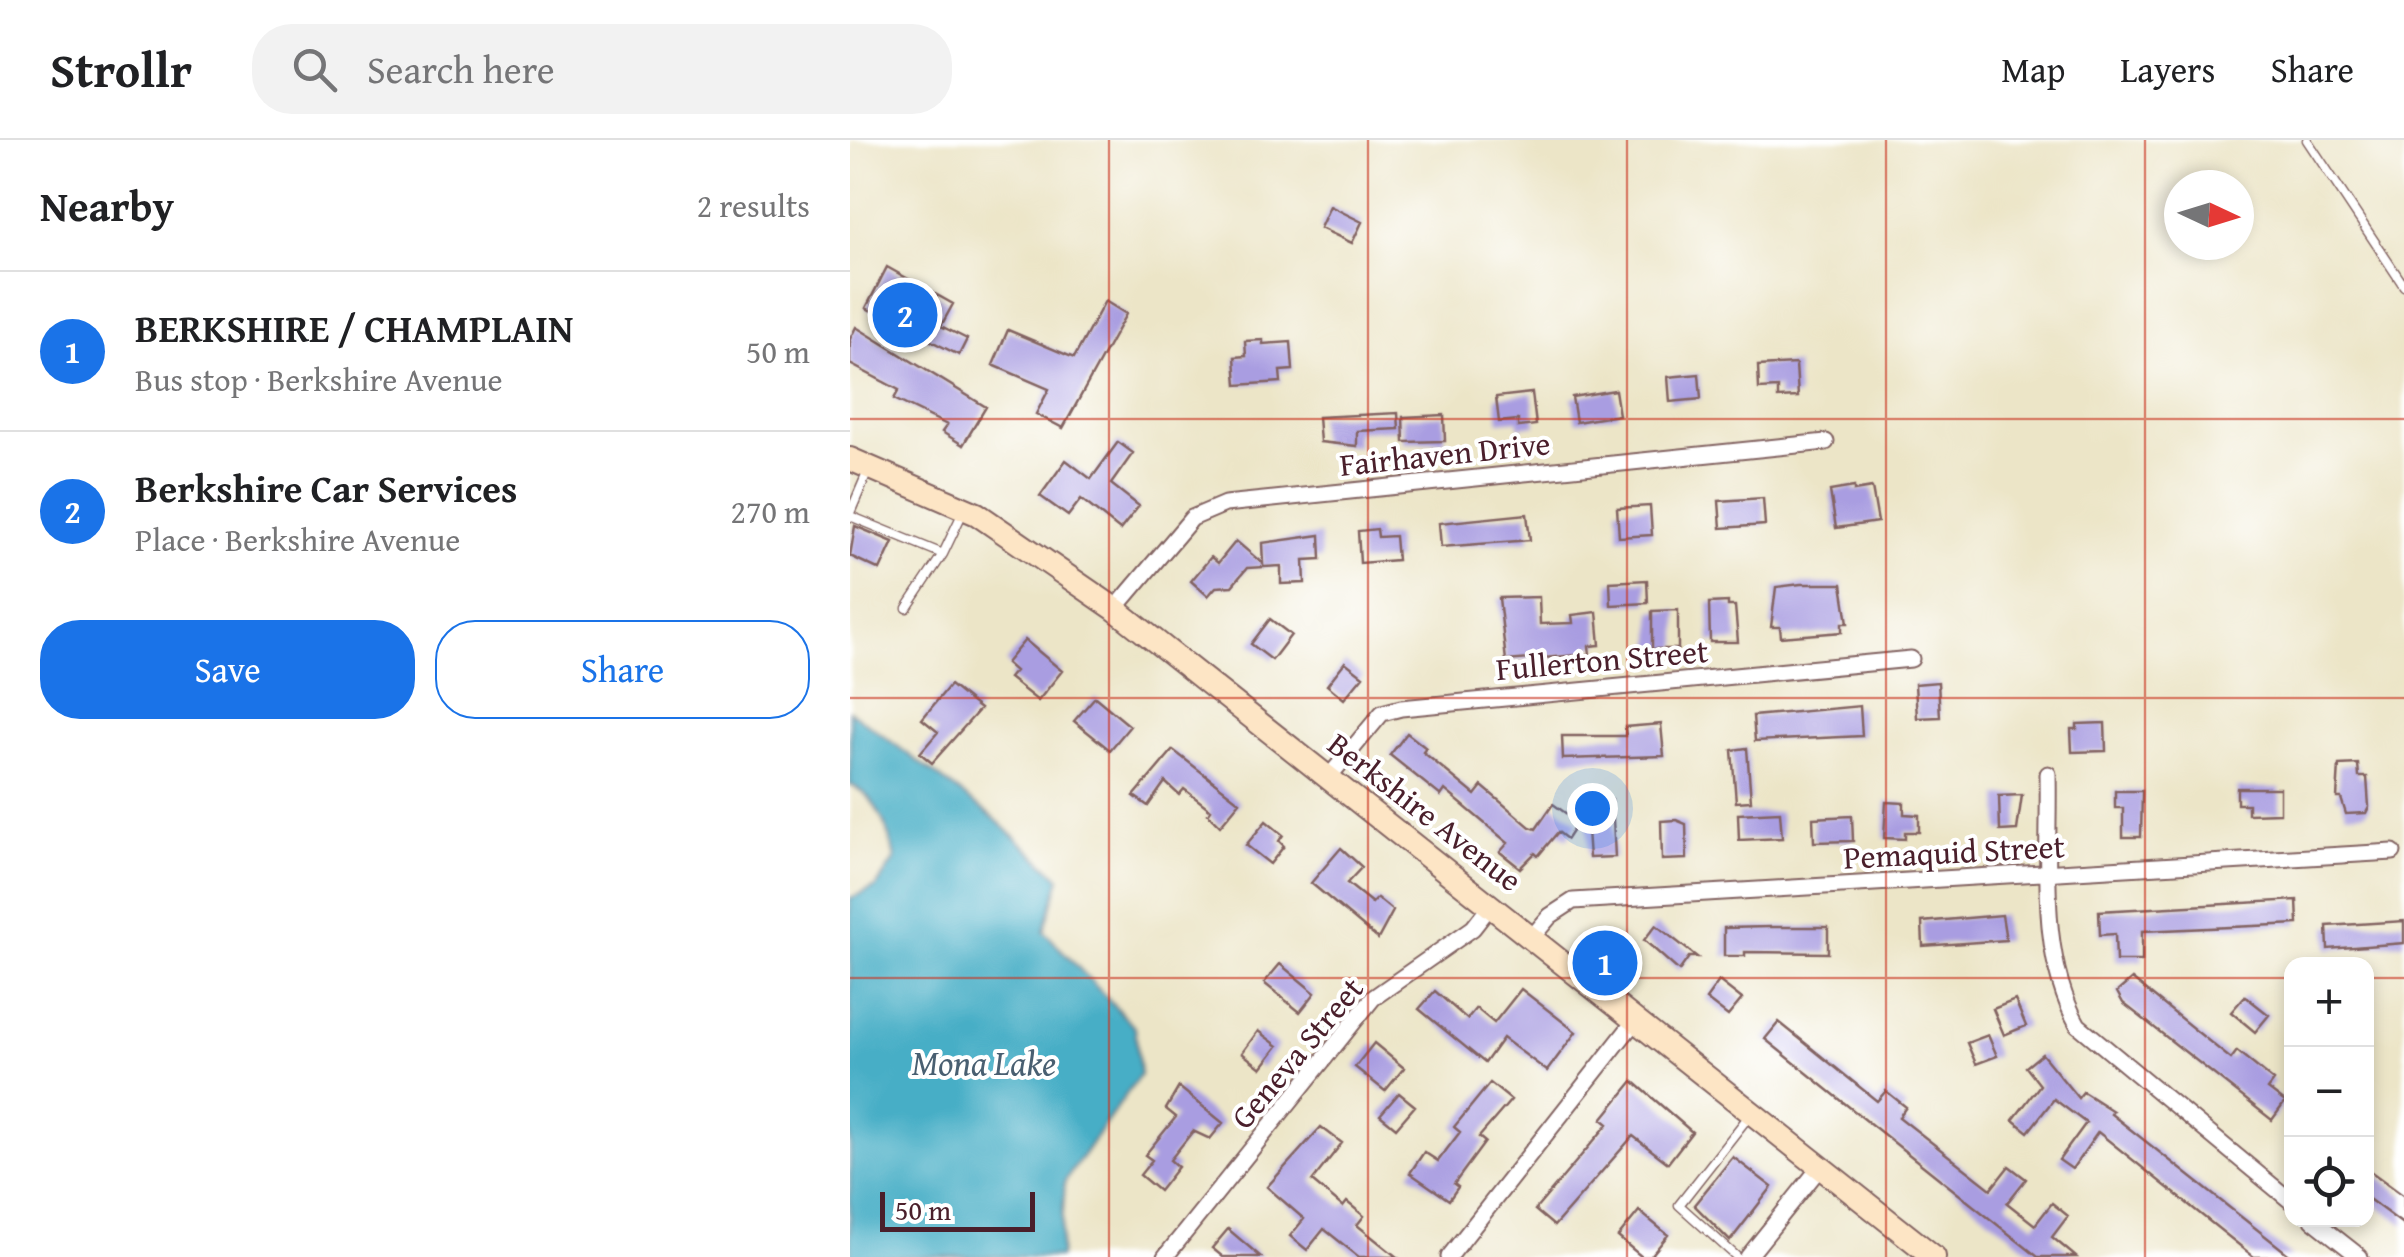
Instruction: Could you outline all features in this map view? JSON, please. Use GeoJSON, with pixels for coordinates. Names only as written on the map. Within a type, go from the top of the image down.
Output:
{"type":"FeatureCollection","features":[{"type":"Feature","properties":{"kind":"main road","name":"Berkshire Avenue"},"geometry":{"type":"LineString","coordinates":[[860,463],[965,508],[1024,543],[1115,609],[1934,1257]]}},
{"type":"Feature","properties":{"kind":"street","name":"Fairhaven Drive"},"geometry":{"type":"LineString","coordinates":[[1115,609],[1192,518],[1225,504],[1826,442]]}},
{"type":"Feature","properties":{"kind":"street","name":"Fullerton Street"},"geometry":{"type":"LineString","coordinates":[[1328,778],[1382,713],[1401,708],[1911,659]]}},
{"type":"Feature","properties":{"kind":"street"},"geometry":{"type":"LineString","coordinates":[[2048,774],[2057,969],[2064,1000],[2078,1025],[2284,1195]]}},
{"type":"Feature","properties":{"kind":"street","name":"Pemaquid Street"},"geometry":{"type":"LineString","coordinates":[[1532,937],[1550,916],[1572,902],[2393,852]]}},
{"type":"Feature","properties":{"kind":"street","name":"Geneva Street"},"geometry":{"type":"LineString","coordinates":[[1165,1257],[1373,998],[1474,928],[1491,905]]}},
{"type":"Feature","properties":{"kind":"street"},"geometry":{"type":"LineString","coordinates":[[1449,1257],[1634,1022]]}},
{"type":"Feature","properties":{"kind":"street"},"geometry":{"type":"LineString","coordinates":[[1748,1257],[1821,1166]]}},
{"type":"Feature","properties":{"kind":"street"},"geometry":{"type":"LineString","coordinates":[[2322,1227],[2360,1257]]}},
{"type":"Feature","properties":{"kind":"lane"},"geometry":{"type":"LineString","coordinates":[[2307,140],[2404,286]]}},
{"type":"Feature","properties":{"kind":"lane"},"geometry":{"type":"LineString","coordinates":[[860,463],[850,514],[943,554]]}},
{"type":"Feature","properties":{"kind":"lane"},"geometry":{"type":"LineString","coordinates":[[907,608],[943,554],[965,508]]}},
{"type":"Feature","properties":{"kind":"lane"},"geometry":{"type":"LineString","coordinates":[[1736,1257],[1680,1206],[1752,1112]]}},
{"type":"Feature","properties":{"kind":"water","name":"Mona Lake"},"geometry":{"type":"Polygon","coordinates":[[[850,711],[994,818],[1060,878],[1044,931],[1135,1028],[1140,1075],[1065,1181],[1060,1257],[850,1257],[850,898],[876,887],[895,859],[875,806],[850,785],[850,711]]]}},
{"type":"Feature","properties":{"kind":"building"},"geometry":{"type":"Polygon","coordinates":[[[1330,206],[1362,222],[1352,243],[1320,228],[1330,206]]]}},
{"type":"Feature","properties":{"kind":"building"},"geometry":{"type":"Polygon","coordinates":[[[887,267],[953,304],[941,326],[967,339],[959,355],[866,308],[887,267]]]}},
{"type":"Feature","properties":{"kind":"building"},"geometry":{"type":"Polygon","coordinates":[[[1105,301],[1126,314],[1063,428],[1036,414],[1049,389],[993,365],[1008,330],[1074,358],[1105,301]]]}},
{"type":"Feature","properties":{"kind":"building"},"geometry":{"type":"Polygon","coordinates":[[[856,327],[986,407],[963,445],[942,432],[947,425],[894,399],[899,390],[850,364],[850,339],[856,327]]]}},
{"type":"Feature","properties":{"kind":"building"},"geometry":{"type":"Polygon","coordinates":[[[1263,340],[1263,344],[1291,342],[1293,370],[1280,371],[1281,382],[1237,385],[1235,357],[1246,356],[1245,341],[1263,340]]]}},
{"type":"Feature","properties":{"kind":"building"},"geometry":{"type":"Polygon","coordinates":[[[1796,364],[1798,397],[1778,398],[1778,388],[1759,389],[1758,366],[1796,364]]]}},
{"type":"Feature","properties":{"kind":"building"},"geometry":{"type":"Polygon","coordinates":[[[1699,374],[1701,399],[1670,402],[1668,377],[1699,374]]]}},
{"type":"Feature","properties":{"kind":"building"},"geometry":{"type":"Polygon","coordinates":[[[1615,390],[1619,415],[1576,422],[1572,397],[1615,390]]]}},
{"type":"Feature","properties":{"kind":"building"},"geometry":{"type":"Polygon","coordinates":[[[1532,393],[1536,425],[1518,427],[1518,420],[1499,422],[1496,397],[1532,393]]]}},
{"type":"Feature","properties":{"kind":"building"},"geometry":{"type":"Polygon","coordinates":[[[1398,413],[1399,429],[1357,431],[1357,446],[1320,442],[1318,417],[1398,413]]]}},
{"type":"Feature","properties":{"kind":"building"},"geometry":{"type":"Polygon","coordinates":[[[1444,415],[1445,441],[1404,442],[1403,417],[1444,415]]]}},
{"type":"Feature","properties":{"kind":"building"},"geometry":{"type":"Polygon","coordinates":[[[1118,442],[1133,453],[1111,484],[1139,506],[1120,530],[1081,499],[1068,516],[1040,496],[1066,460],[1091,479],[1118,442]]]}},
{"type":"Feature","properties":{"kind":"building"},"geometry":{"type":"Polygon","coordinates":[[[1854,487],[1854,491],[1872,488],[1878,522],[1836,528],[1830,491],[1854,487]]]}},
{"type":"Feature","properties":{"kind":"building"},"geometry":{"type":"Polygon","coordinates":[[[1763,498],[1765,525],[1721,528],[1719,501],[1763,498]]]}},
{"type":"Feature","properties":{"kind":"building"},"geometry":{"type":"Polygon","coordinates":[[[1650,506],[1652,535],[1619,537],[1617,508],[1650,506]]]}},
{"type":"Feature","properties":{"kind":"building"},"geometry":{"type":"Polygon","coordinates":[[[1527,514],[1530,540],[1441,547],[1439,523],[1527,514]]]}},
{"type":"Feature","properties":{"kind":"building"},"geometry":{"type":"Polygon","coordinates":[[[855,526],[893,542],[880,570],[850,556],[855,526]]]}},
{"type":"Feature","properties":{"kind":"building"},"geometry":{"type":"Polygon","coordinates":[[[1377,529],[1378,537],[1395,536],[1397,560],[1360,563],[1358,531],[1377,529]]]}},
{"type":"Feature","properties":{"kind":"building"},"geometry":{"type":"Polygon","coordinates":[[[1320,535],[1321,559],[1304,560],[1305,583],[1281,584],[1281,566],[1247,568],[1232,586],[1216,587],[1208,596],[1191,581],[1211,557],[1218,563],[1236,541],[1263,564],[1262,543],[1320,535]]]}},
{"type":"Feature","properties":{"kind":"building"},"geometry":{"type":"Polygon","coordinates":[[[1647,580],[1648,603],[1611,605],[1610,582],[1647,580]]]}},
{"type":"Feature","properties":{"kind":"building"},"geometry":{"type":"Polygon","coordinates":[[[1842,584],[1848,623],[1842,623],[1842,632],[1781,637],[1780,627],[1771,627],[1776,587],[1842,584]]]}},
{"type":"Feature","properties":{"kind":"building"},"geometry":{"type":"Polygon","coordinates":[[[1539,597],[1540,624],[1573,623],[1572,615],[1597,612],[1600,645],[1589,646],[1590,654],[1506,661],[1499,598],[1539,597]]]}},
{"type":"Feature","properties":{"kind":"building"},"geometry":{"type":"Polygon","coordinates":[[[1728,602],[1728,606],[1735,606],[1738,642],[1710,642],[1709,603],[1728,602]]]}},
{"type":"Feature","properties":{"kind":"building"},"geometry":{"type":"Polygon","coordinates":[[[1678,610],[1678,649],[1652,649],[1652,611],[1678,610]]]}},
{"type":"Feature","properties":{"kind":"building"},"geometry":{"type":"Polygon","coordinates":[[[1270,619],[1291,635],[1272,660],[1251,644],[1270,619]]]}},
{"type":"Feature","properties":{"kind":"building"},"geometry":{"type":"Polygon","coordinates":[[[1025,640],[1062,671],[1038,701],[1009,678],[1015,671],[1006,663],[1025,640]]]}},
{"type":"Feature","properties":{"kind":"building"},"geometry":{"type":"Polygon","coordinates":[[[1345,662],[1363,676],[1344,699],[1327,685],[1345,662]]]}},
{"type":"Feature","properties":{"kind":"building"},"geometry":{"type":"Polygon","coordinates":[[[1938,682],[1940,717],[1917,718],[1915,684],[1938,682]]]}},
{"type":"Feature","properties":{"kind":"building"},"geometry":{"type":"Polygon","coordinates":[[[950,685],[980,709],[932,763],[920,753],[938,732],[922,719],[950,685]]]}},
{"type":"Feature","properties":{"kind":"building"},"geometry":{"type":"Polygon","coordinates":[[[1095,697],[1130,726],[1110,750],[1074,721],[1095,697]]]}},
{"type":"Feature","properties":{"kind":"building"},"geometry":{"type":"Polygon","coordinates":[[[1860,706],[1862,736],[1755,741],[1753,716],[1860,706]]]}},
{"type":"Feature","properties":{"kind":"building"},"geometry":{"type":"Polygon","coordinates":[[[2105,723],[2106,751],[2072,752],[2071,729],[2077,729],[2077,724],[2105,723]]]}},
{"type":"Feature","properties":{"kind":"building"},"geometry":{"type":"Polygon","coordinates":[[[1661,724],[1664,756],[1563,759],[1562,736],[1626,736],[1625,727],[1661,724]]]}},
{"type":"Feature","properties":{"kind":"building"},"geometry":{"type":"Polygon","coordinates":[[[1407,733],[1426,748],[1423,752],[1475,795],[1482,786],[1530,827],[1536,829],[1553,804],[1578,822],[1567,839],[1558,832],[1538,856],[1535,853],[1520,868],[1500,852],[1508,843],[1445,790],[1441,796],[1390,755],[1407,733]]]}},
{"type":"Feature","properties":{"kind":"building"},"geometry":{"type":"Polygon","coordinates":[[[1747,748],[1751,801],[1736,802],[1732,750],[1747,748]]]}},
{"type":"Feature","properties":{"kind":"building"},"geometry":{"type":"Polygon","coordinates":[[[1173,750],[1240,802],[1220,826],[1208,814],[1211,810],[1184,789],[1179,795],[1165,782],[1148,806],[1134,796],[1173,750]]]}},
{"type":"Feature","properties":{"kind":"building"},"geometry":{"type":"Polygon","coordinates":[[[2358,764],[2359,777],[2367,777],[2369,807],[2366,813],[2346,814],[2341,798],[2337,798],[2339,765],[2358,764]]]}},
{"type":"Feature","properties":{"kind":"building"},"geometry":{"type":"Polygon","coordinates":[[[2237,788],[2280,788],[2280,813],[2248,814],[2248,804],[2237,804],[2237,788]]]}},
{"type":"Feature","properties":{"kind":"building"},"geometry":{"type":"Polygon","coordinates":[[[2115,791],[2142,791],[2141,837],[2123,837],[2123,808],[2115,808],[2115,791]]]}},
{"type":"Feature","properties":{"kind":"building"},"geometry":{"type":"Polygon","coordinates":[[[2022,795],[2017,830],[2000,831],[1999,796],[2022,795]]]}},
{"type":"Feature","properties":{"kind":"building"},"geometry":{"type":"Polygon","coordinates":[[[1612,800],[1615,857],[1589,858],[1585,802],[1612,800]]]}},
{"type":"Feature","properties":{"kind":"building"},"geometry":{"type":"Polygon","coordinates":[[[1886,802],[1904,803],[1904,814],[1919,815],[1919,832],[1905,832],[1905,839],[1884,838],[1886,802]]]}},
{"type":"Feature","properties":{"kind":"building"},"geometry":{"type":"Polygon","coordinates":[[[1780,812],[1782,838],[1739,840],[1738,814],[1780,812]]]}},
{"type":"Feature","properties":{"kind":"building"},"geometry":{"type":"Polygon","coordinates":[[[1852,816],[1853,841],[1814,842],[1813,818],[1852,816]]]}},
{"type":"Feature","properties":{"kind":"building"},"geometry":{"type":"Polygon","coordinates":[[[1266,821],[1283,835],[1279,841],[1284,846],[1270,864],[1246,845],[1266,821]]]}},
{"type":"Feature","properties":{"kind":"building"},"geometry":{"type":"Polygon","coordinates":[[[1661,821],[1686,824],[1687,859],[1662,860],[1661,821]]]}},
{"type":"Feature","properties":{"kind":"building"},"geometry":{"type":"Polygon","coordinates":[[[1341,848],[1362,867],[1347,883],[1372,903],[1377,898],[1393,911],[1378,939],[1311,883],[1341,848]]]}},
{"type":"Feature","properties":{"kind":"building"},"geometry":{"type":"Polygon","coordinates":[[[2297,900],[2298,924],[2142,931],[2142,961],[2116,961],[2115,934],[2100,935],[2099,911],[2297,900]]]}},
{"type":"Feature","properties":{"kind":"building"},"geometry":{"type":"Polygon","coordinates":[[[2002,915],[2006,940],[1923,946],[1922,922],[2002,915]]]}},
{"type":"Feature","properties":{"kind":"building"},"geometry":{"type":"Polygon","coordinates":[[[2404,921],[2404,943],[2328,949],[2327,926],[2404,921]]]}},
{"type":"Feature","properties":{"kind":"building"},"geometry":{"type":"Polygon","coordinates":[[[1656,925],[1697,957],[1689,957],[1679,971],[1644,940],[1656,925]]]}},
{"type":"Feature","properties":{"kind":"building"},"geometry":{"type":"Polygon","coordinates":[[[1828,927],[1828,953],[1745,952],[1745,956],[1724,956],[1724,928],[1828,927]]]}},
{"type":"Feature","properties":{"kind":"building"},"geometry":{"type":"Polygon","coordinates":[[[1280,964],[1315,993],[1300,1012],[1264,983],[1280,964]]]}},
{"type":"Feature","properties":{"kind":"building"},"geometry":{"type":"Polygon","coordinates":[[[2132,979],[2231,1059],[2237,1051],[2274,1081],[2268,1089],[2284,1103],[2272,1120],[2123,1003],[2117,992],[2132,979]]]}},
{"type":"Feature","properties":{"kind":"building"},"geometry":{"type":"Polygon","coordinates":[[[1719,981],[1742,999],[1728,1016],[1706,999],[1719,981]]]}},
{"type":"Feature","properties":{"kind":"building"},"geometry":{"type":"Polygon","coordinates":[[[1521,989],[1576,1032],[1547,1071],[1503,1038],[1485,1063],[1419,1009],[1435,991],[1467,1019],[1476,1008],[1494,1023],[1521,989]]]}},
{"type":"Feature","properties":{"kind":"building"},"geometry":{"type":"Polygon","coordinates":[[[2245,996],[2269,1015],[2255,1032],[2231,1012],[2245,996]]]}},
{"type":"Feature","properties":{"kind":"building"},"geometry":{"type":"Polygon","coordinates":[[[2015,1000],[2026,1026],[2004,1035],[1993,1009],[2015,1000]]]}},
{"type":"Feature","properties":{"kind":"building"},"geometry":{"type":"Polygon","coordinates":[[[1779,1022],[1877,1101],[1886,1091],[1906,1107],[1899,1117],[1991,1189],[2009,1166],[2026,1179],[2007,1203],[2035,1225],[2052,1203],[2068,1216],[2052,1237],[2076,1257],[2038,1257],[1765,1039],[1779,1022]]]}},
{"type":"Feature","properties":{"kind":"building"},"geometry":{"type":"Polygon","coordinates":[[[1258,1031],[1278,1046],[1261,1068],[1242,1053],[1258,1031]]]}},
{"type":"Feature","properties":{"kind":"building"},"geometry":{"type":"Polygon","coordinates":[[[1988,1035],[1997,1056],[1976,1064],[1967,1043],[1988,1035]]]}},
{"type":"Feature","properties":{"kind":"building"},"geometry":{"type":"Polygon","coordinates":[[[1374,1043],[1404,1068],[1385,1091],[1355,1067],[1374,1043]]]}},
{"type":"Feature","properties":{"kind":"building"},"geometry":{"type":"Polygon","coordinates":[[[2042,1054],[2078,1098],[2083,1092],[2113,1111],[2111,1114],[2292,1257],[2254,1257],[2098,1132],[2072,1169],[2059,1160],[2086,1123],[2054,1099],[2028,1132],[2013,1120],[2040,1085],[2026,1067],[2042,1054]]]}},
{"type":"Feature","properties":{"kind":"building"},"geometry":{"type":"Polygon","coordinates":[[[1633,1081],[1692,1132],[1668,1163],[1633,1136],[1554,1226],[1535,1210],[1608,1124],[1602,1119],[1633,1081]]]}},
{"type":"Feature","properties":{"kind":"building"},"geometry":{"type":"Polygon","coordinates":[[[1490,1083],[1511,1100],[1479,1137],[1485,1142],[1454,1184],[1458,1187],[1449,1200],[1410,1173],[1424,1152],[1438,1161],[1460,1132],[1454,1127],[1490,1083]]]}},
{"type":"Feature","properties":{"kind":"building"},"geometry":{"type":"Polygon","coordinates":[[[1179,1087],[1223,1123],[1210,1139],[1193,1131],[1170,1160],[1178,1167],[1159,1191],[1140,1175],[1152,1160],[1145,1155],[1176,1117],[1166,1109],[1179,1087]]]}},
{"type":"Feature","properties":{"kind":"building"},"geometry":{"type":"Polygon","coordinates":[[[1399,1093],[1415,1106],[1396,1128],[1380,1115],[1399,1093]]]}},
{"type":"Feature","properties":{"kind":"building"},"geometry":{"type":"Polygon","coordinates":[[[1321,1127],[1342,1143],[1312,1181],[1343,1207],[1347,1202],[1364,1216],[1357,1225],[1397,1257],[1359,1257],[1324,1229],[1307,1250],[1290,1236],[1304,1219],[1267,1187],[1321,1127]]]}},
{"type":"Feature","properties":{"kind":"building"},"geometry":{"type":"Polygon","coordinates":[[[1733,1157],[1772,1187],[1730,1241],[1694,1205],[1733,1157]]]}},
{"type":"Feature","properties":{"kind":"building"},"geometry":{"type":"Polygon","coordinates":[[[2374,1174],[2404,1196],[2404,1225],[2374,1203],[2374,1174]]]}},
{"type":"Feature","properties":{"kind":"building"},"geometry":{"type":"Polygon","coordinates":[[[1639,1211],[1668,1235],[1650,1257],[1642,1257],[1618,1237],[1639,1211]]]}},
{"type":"Feature","properties":{"kind":"building"},"geometry":{"type":"Polygon","coordinates":[[[1228,1229],[1261,1257],[1223,1257],[1212,1248],[1228,1229]]]}},
{"type":"Feature","properties":{"kind":"place","name":"Berkshire Car Services"},"geometry":{"type":"Point","coordinates":[905,315]}},
{"type":"Feature","properties":{"kind":"place","name":"BERKSHIRE / CHAMPLAIN"},"geometry":{"type":"Point","coordinates":[1605,963]}}]}
